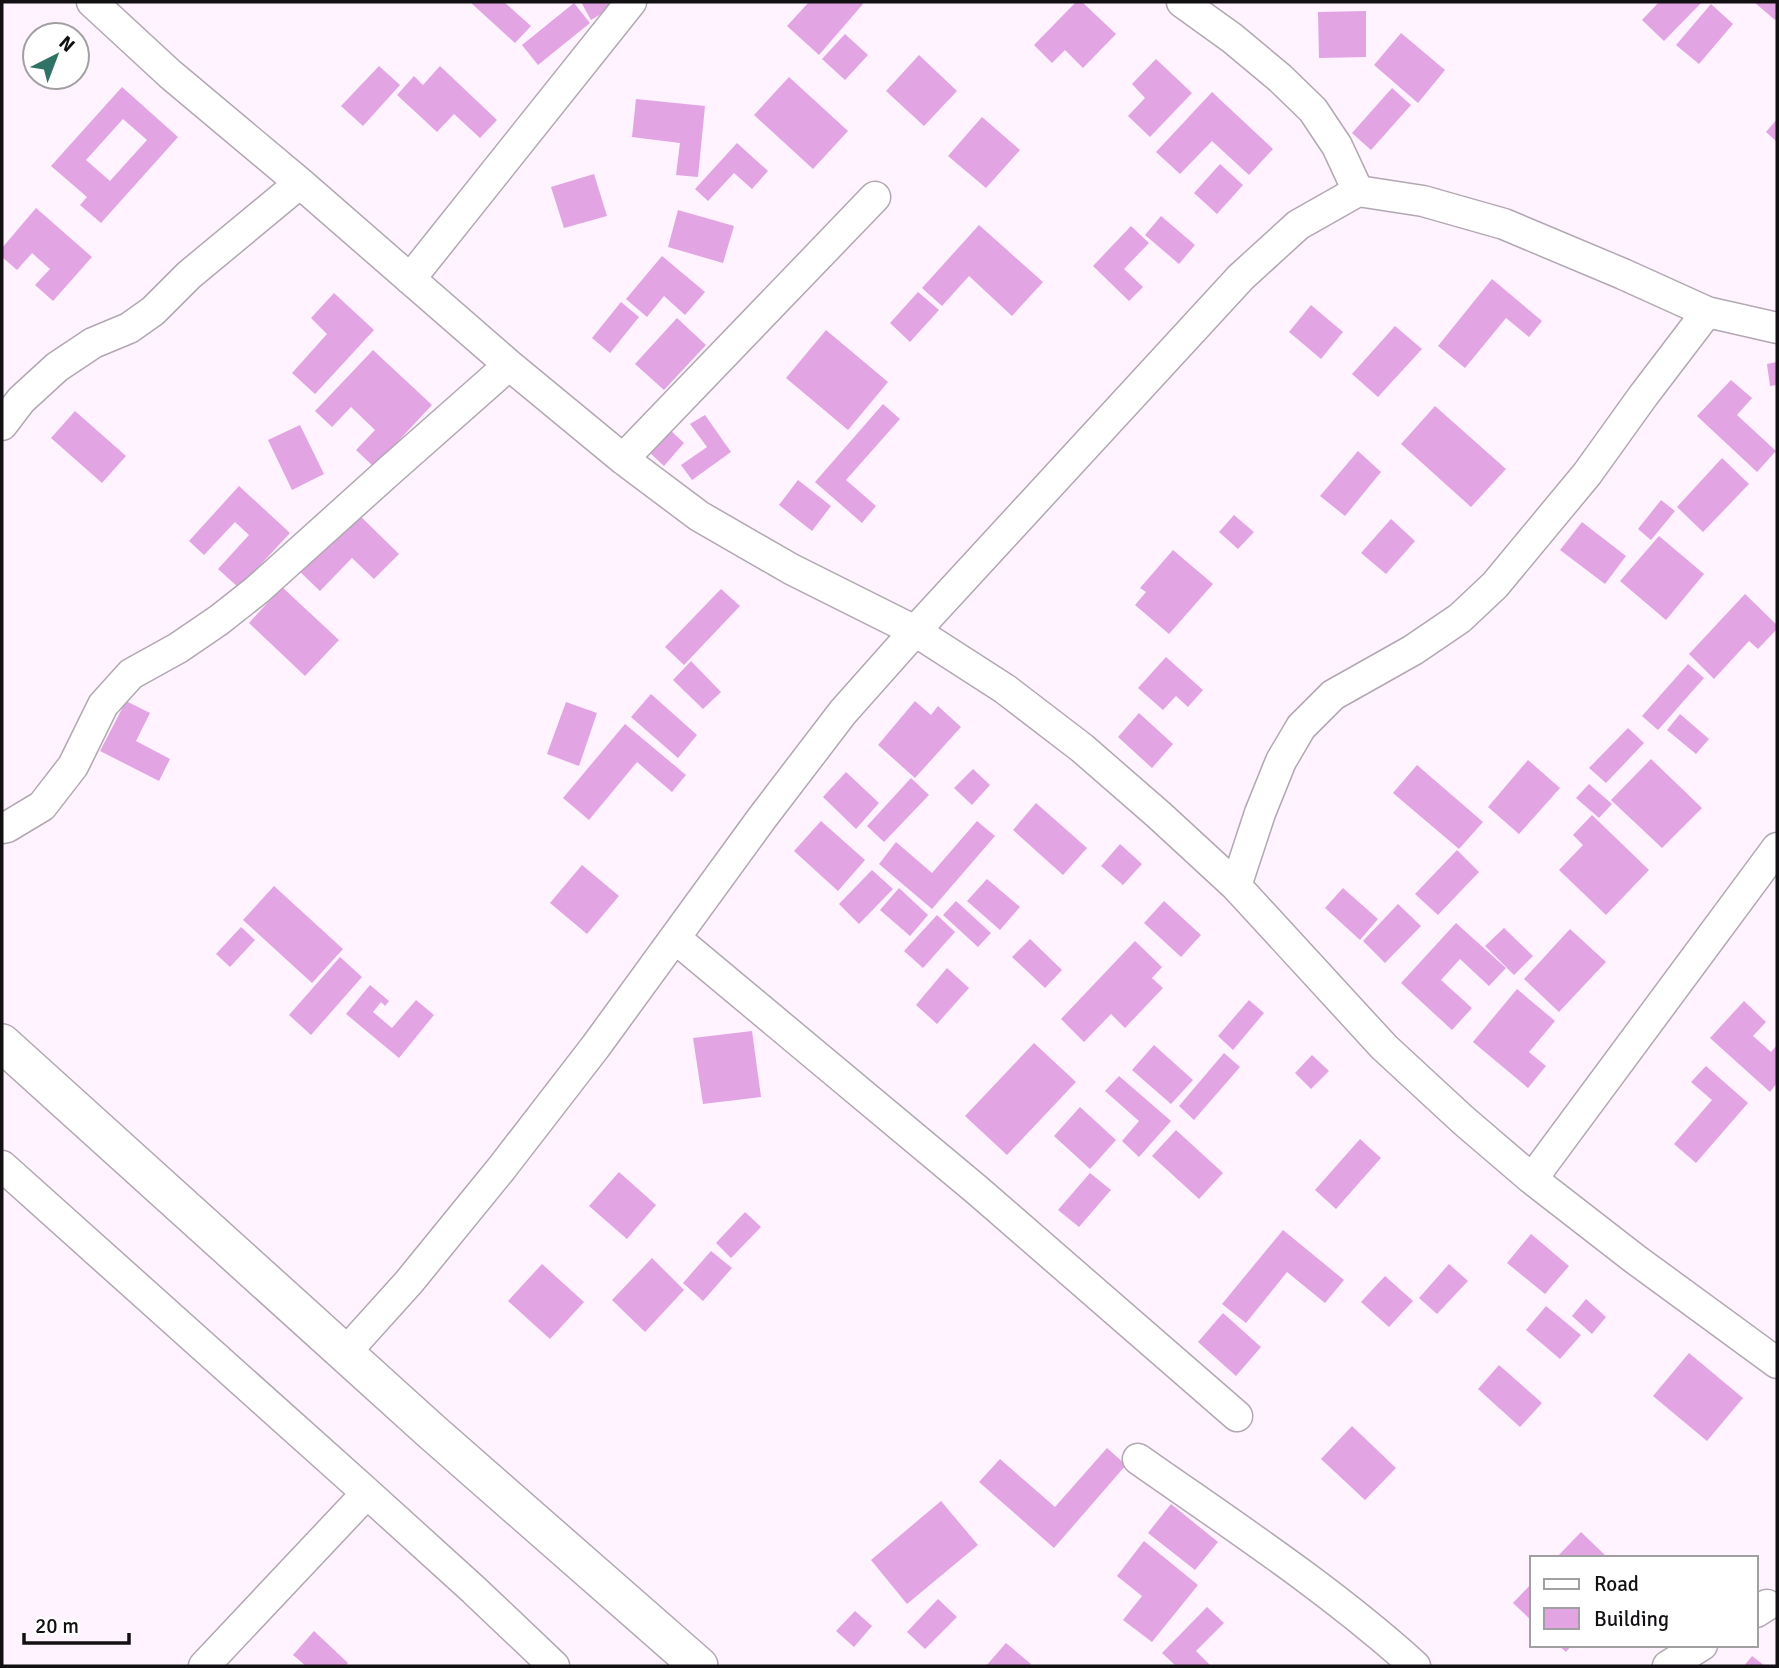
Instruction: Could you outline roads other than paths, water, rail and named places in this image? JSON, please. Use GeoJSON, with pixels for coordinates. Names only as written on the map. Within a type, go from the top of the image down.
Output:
{"type":"FeatureCollection","features":[{"type":"Feature","properties":{"kind":"street"},"geometry":{"type":"LineString","coordinates":[[92,2],[170,74],[509,365],[623,459],[699,516],[791,569],[915,631],[1004,689],[1082,748],[1160,815],[1236,886],[1384,1047],[1463,1121],[1635,1259],[1777,1363]]}},
{"type":"Feature","properties":{"kind":"street"},"geometry":{"type":"LineString","coordinates":[[410,279],[631,2]]}},
{"type":"Feature","properties":{"kind":"street"},"geometry":{"type":"LineString","coordinates":[[1182,2],[1232,38],[1313,110],[1337,146],[1358,191]]}},
{"type":"Feature","properties":{"kind":"street"},"geometry":{"type":"LineString","coordinates":[[2,425],[22,400],[57,366],[93,343],[129,328],[145,317],[242,230],[300,183]]}},
{"type":"Feature","properties":{"kind":"street"},"geometry":{"type":"LineString","coordinates":[[345,1353],[408,1282],[501,1169],[596,1046],[842,712],[1241,277],[1298,225],[1358,191],[1423,201],[1504,224],[1707,312],[1777,328]]}},
{"type":"Feature","properties":{"kind":"street"},"geometry":{"type":"LineString","coordinates":[[623,459],[875,197]]}},
{"type":"Feature","properties":{"kind":"street"},"geometry":{"type":"LineString","coordinates":[[1236,886],[1260,813],[1281,761],[1301,727],[1333,695],[1413,650],[1460,618],[1495,585],[1587,474],[1707,312]]}},
{"type":"Feature","properties":{"kind":"street"},"geometry":{"type":"LineString","coordinates":[[2,828],[42,806],[73,766],[103,705],[131,674],[178,648],[257,590],[509,365]]}},
{"type":"Feature","properties":{"kind":"street"},"geometry":{"type":"LineString","coordinates":[[1532,1179],[1777,848]]}},
{"type":"Feature","properties":{"kind":"street"},"geometry":{"type":"LineString","coordinates":[[675,938],[976,1190],[1237,1416]]}},
{"type":"Feature","properties":{"kind":"street"},"geometry":{"type":"LineString","coordinates":[[2,1043],[345,1353],[699,1666]]}},
{"type":"Feature","properties":{"kind":"street"},"geometry":{"type":"LineString","coordinates":[[2,1166],[367,1493],[554,1666]]}},
{"type":"Feature","properties":{"kind":"street"},"geometry":{"type":"LineString","coordinates":[[1138,1459],[1328,1595],[1415,1666]]}},
{"type":"Feature","properties":{"kind":"street"},"geometry":{"type":"LineString","coordinates":[[204,1666],[367,1493]]}},
{"type":"Feature","properties":{"kind":"street"},"geometry":{"type":"LineString","coordinates":[[1668,1666],[1699,1647]]}}]}
